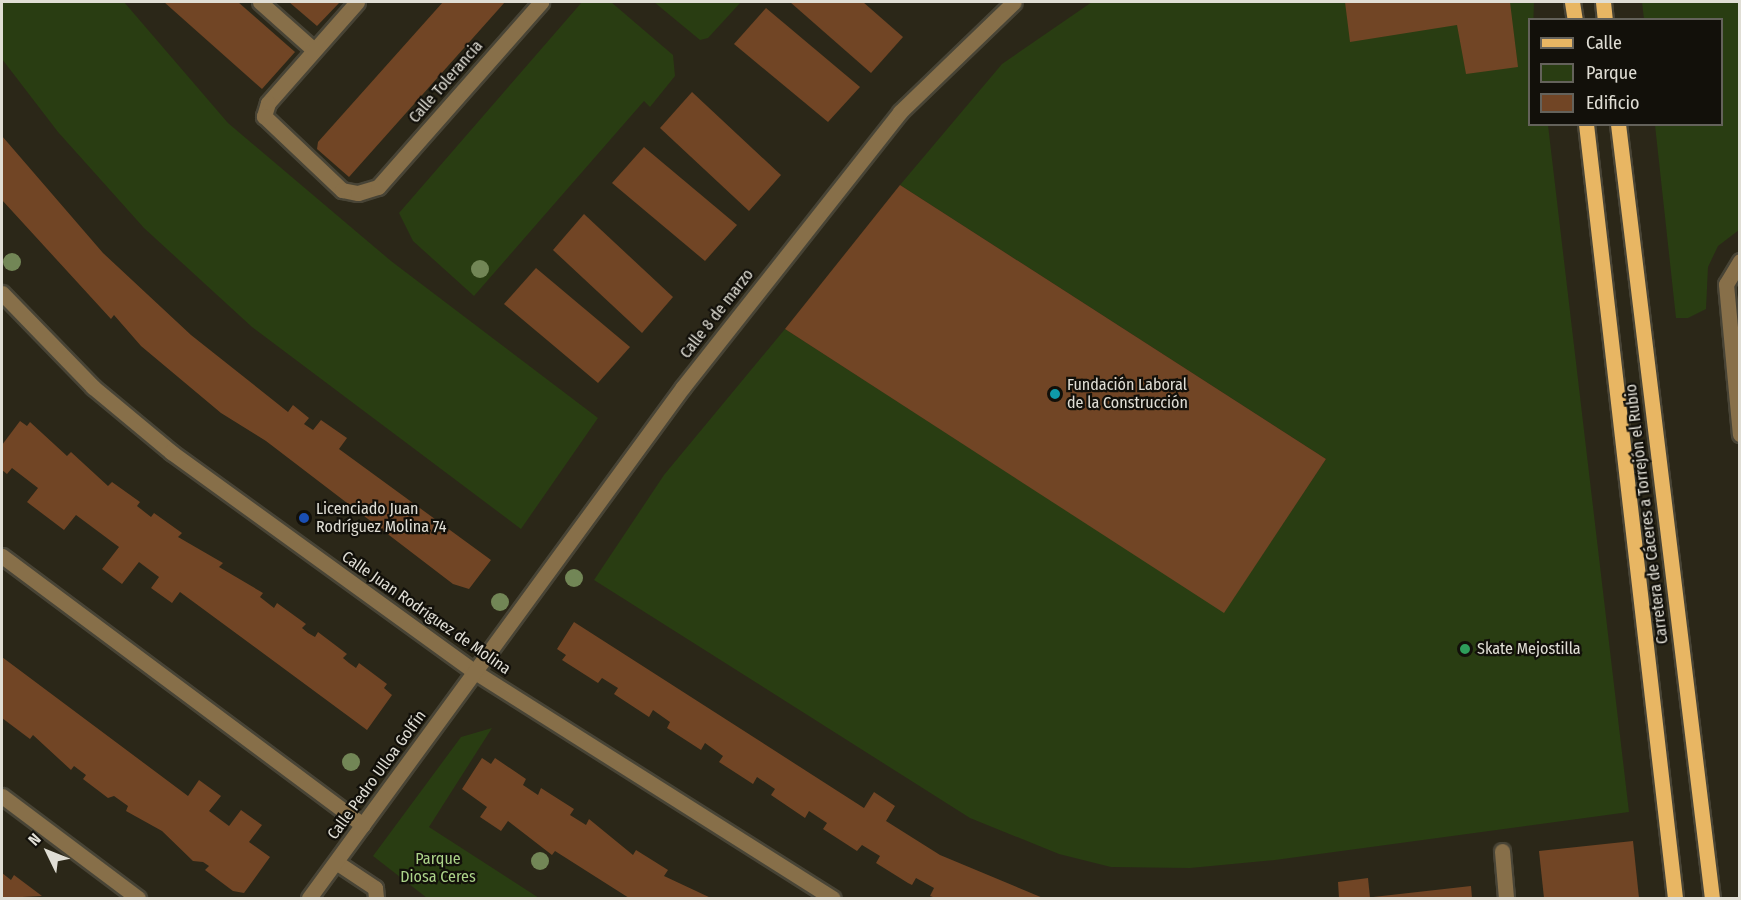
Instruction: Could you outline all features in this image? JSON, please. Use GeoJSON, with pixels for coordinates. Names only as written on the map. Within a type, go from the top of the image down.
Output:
{"type":"FeatureCollection","features":[{"type":"Feature","properties":{"kind":"main road"},"geometry":{"type":"LineString","coordinates":[[1572,2],[1575,18]]}},
{"type":"Feature","properties":{"kind":"main road"},"geometry":{"type":"LineString","coordinates":[[1603,2],[1605,18]]}},
{"type":"Feature","properties":{"kind":"main road","name":"Carretera de Cáceres a Torrejón el Rubio"},"geometry":{"type":"LineString","coordinates":[[1586,126],[1675,898]]}},
{"type":"Feature","properties":{"kind":"main road","name":"Carretera de Cáceres a Torrejón el Rubio"},"geometry":{"type":"LineString","coordinates":[[1618,126],[1712,898]]}},
{"type":"Feature","properties":{"kind":"street"},"geometry":{"type":"LineString","coordinates":[[260,2],[314,50],[357,2]]}},
{"type":"Feature","properties":{"kind":"street","name":"Calle Tolerancia"},"geometry":{"type":"LineString","coordinates":[[314,50],[268,103],[264,116],[342,190],[378,187],[541,2]]}},
{"type":"Feature","properties":{"kind":"street","name":"Calle 8 de marzo"},"geometry":{"type":"LineString","coordinates":[[475,672],[631,454],[900,112],[1014,2]]}},
{"type":"Feature","properties":{"kind":"street"},"geometry":{"type":"LineString","coordinates":[[1740,261],[1726,284],[1726,296],[1740,434]]}},
{"type":"Feature","properties":{"kind":"street","name":"Calle Juan Rodríguez de Molina"},"geometry":{"type":"LineString","coordinates":[[2,292],[93,387],[171,452],[475,672],[833,898]]}},
{"type":"Feature","properties":{"kind":"street"},"geometry":{"type":"LineString","coordinates":[[2,556],[363,825]]}},
{"type":"Feature","properties":{"kind":"street","name":"Calle Pedro Ulloa Golfín"},"geometry":{"type":"LineString","coordinates":[[309,898],[475,672]]}},
{"type":"Feature","properties":{"kind":"street"},"geometry":{"type":"LineString","coordinates":[[2,796],[138,898]]}},
{"type":"Feature","properties":{"kind":"street"},"geometry":{"type":"LineString","coordinates":[[1502,851],[1506,898]]}},
{"type":"Feature","properties":{"kind":"street"},"geometry":{"type":"LineString","coordinates":[[336,862],[375,888],[376,898]]}},
{"type":"Feature","properties":{"kind":"green space"},"geometry":{"type":"Polygon","coordinates":[[[2,2],[124,2],[228,123],[391,261],[598,418],[521,529],[252,327],[144,228],[58,132],[2,59],[2,2]]]}},
{"type":"Feature","properties":{"kind":"green space"},"geometry":{"type":"Polygon","coordinates":[[[582,2],[611,2],[673,55],[675,76],[650,107],[644,101],[474,296],[413,241],[399,213],[582,2]]]}},
{"type":"Feature","properties":{"kind":"green space"},"geometry":{"type":"Polygon","coordinates":[[[654,2],[741,2],[708,38],[700,40],[654,2]]]}},
{"type":"Feature","properties":{"kind":"green space"},"geometry":{"type":"Polygon","coordinates":[[[1092,2],[1534,2],[1533,18],[1528,18],[1528,126],[1548,126],[1629,812],[1275,860],[1190,868],[1111,867],[1059,854],[970,818],[594,580],[664,475],[785,329],[1224,612],[1326,459],[900,185],[1002,64],[1092,2]]]}},
{"type":"Feature","properties":{"kind":"green space"},"geometry":{"type":"Polygon","coordinates":[[[1642,2],[1739,2],[1739,230],[1718,246],[1708,267],[1706,309],[1688,318],[1676,318],[1655,126],[1723,126],[1723,18],[1644,18],[1642,2]]]}},
{"type":"Feature","properties":{"kind":"green space","name":"Parque Diosa Ceres"},"geometry":{"type":"Polygon","coordinates":[[[492,728],[429,827],[539,898],[427,898],[373,856],[461,737],[492,728]]]}},
{"type":"Feature","properties":{"kind":"building"},"geometry":{"type":"Polygon","coordinates":[[[164,2],[238,2],[295,52],[262,89],[164,2]]]}},
{"type":"Feature","properties":{"kind":"building"},"geometry":{"type":"Polygon","coordinates":[[[289,2],[340,2],[317,26],[289,2]]]}},
{"type":"Feature","properties":{"kind":"building"},"geometry":{"type":"Polygon","coordinates":[[[443,2],[505,2],[349,177],[317,149],[318,142],[443,2]]]}},
{"type":"Feature","properties":{"kind":"building"},"geometry":{"type":"Polygon","coordinates":[[[790,2],[863,2],[903,37],[871,73],[790,2]]]}},
{"type":"Feature","properties":{"kind":"building"},"geometry":{"type":"Polygon","coordinates":[[[1345,2],[1510,2],[1518,67],[1466,74],[1457,25],[1350,42],[1345,2]]]}},
{"type":"Feature","properties":{"kind":"building"},"geometry":{"type":"Polygon","coordinates":[[[766,8],[860,87],[828,122],[734,44],[766,8]]]}},
{"type":"Feature","properties":{"kind":"building"},"geometry":{"type":"Polygon","coordinates":[[[692,92],[781,175],[749,211],[660,128],[692,92]]]}},
{"type":"Feature","properties":{"kind":"building"},"geometry":{"type":"Polygon","coordinates":[[[2,136],[103,253],[191,335],[288,412],[293,405],[309,418],[304,424],[313,430],[321,420],[347,438],[339,449],[491,560],[469,589],[453,584],[266,441],[221,413],[141,346],[114,315],[111,319],[2,200],[2,136]]]}},
{"type":"Feature","properties":{"kind":"building"},"geometry":{"type":"Polygon","coordinates":[[[644,147],[737,225],[705,261],[612,183],[644,147]]]}},
{"type":"Feature","properties":{"kind":"building","name":"Fundación Laboral de la Construcción"},"geometry":{"type":"Polygon","coordinates":[[[900,185],[1326,459],[1224,613],[785,329],[900,185]]]}},
{"type":"Feature","properties":{"kind":"building"},"geometry":{"type":"Polygon","coordinates":[[[584,214],[673,297],[642,333],[553,250],[584,214]]]}},
{"type":"Feature","properties":{"kind":"building"},"geometry":{"type":"Polygon","coordinates":[[[536,268],[630,347],[598,383],[504,304],[536,268]]]}},
{"type":"Feature","properties":{"kind":"building"},"geometry":{"type":"Polygon","coordinates":[[[20,421],[27,426],[30,422],[67,456],[71,452],[108,486],[112,482],[140,502],[137,506],[151,517],[154,513],[182,533],[178,537],[223,563],[219,567],[263,593],[260,597],[274,608],[277,603],[306,624],[302,628],[308,633],[315,637],[318,632],[347,654],[343,658],[349,663],[356,668],[359,663],[387,684],[384,688],[392,695],[367,730],[180,592],[172,603],[151,588],[159,577],[139,562],[122,584],[102,569],[119,547],[76,515],[64,530],[27,502],[38,488],[12,468],[7,474],[2,470],[2,445],[20,421]]]}},
{"type":"Feature","properties":{"kind":"building"},"geometry":{"type":"Polygon","coordinates":[[[574,622],[864,808],[874,792],[895,806],[886,821],[940,855],[1043,898],[936,898],[930,896],[934,888],[916,878],[912,885],[908,883],[876,863],[880,856],[862,845],[857,851],[823,829],[827,823],[809,811],[805,818],[771,795],[775,789],[757,777],[753,784],[719,762],[723,756],[705,743],[701,750],[667,728],[670,722],[653,710],[649,717],[614,694],[618,688],[602,678],[598,683],[562,660],[566,655],[557,649],[574,622]]]}},
{"type":"Feature","properties":{"kind":"building"},"geometry":{"type":"Polygon","coordinates":[[[2,657],[188,796],[199,780],[221,796],[209,811],[229,826],[241,810],[262,825],[249,842],[270,857],[244,893],[233,891],[205,870],[209,866],[203,862],[193,861],[162,831],[126,811],[128,806],[114,796],[108,798],[83,779],[86,775],[74,766],[71,770],[33,735],[30,739],[2,718],[2,657]]]}},
{"type":"Feature","properties":{"kind":"building"},"geometry":{"type":"Polygon","coordinates":[[[482,758],[491,764],[495,758],[526,779],[523,785],[538,795],[541,788],[574,809],[570,815],[586,825],[589,819],[633,855],[636,850],[668,870],[664,876],[711,898],[629,898],[555,851],[552,855],[508,821],[501,831],[480,817],[487,807],[462,789],[482,758]]]}},
{"type":"Feature","properties":{"kind":"building"},"geometry":{"type":"Polygon","coordinates":[[[1633,841],[1639,898],[1544,898],[1539,851],[1633,841]]]}},
{"type":"Feature","properties":{"kind":"building"},"geometry":{"type":"Polygon","coordinates":[[[2,873],[11,880],[14,875],[42,896],[2,898],[2,873]]]}},
{"type":"Feature","properties":{"kind":"building"},"geometry":{"type":"Polygon","coordinates":[[[1368,878],[1370,898],[1339,898],[1338,882],[1368,878]]]}},
{"type":"Feature","properties":{"kind":"building"},"geometry":{"type":"Polygon","coordinates":[[[1471,886],[1472,898],[1373,898],[1373,897],[1471,886]]]}},
{"type":"Feature","properties":{"kind":"place","name":"Fundación Laboral de la Construcción"},"geometry":{"type":"Point","coordinates":[1055,394]}},
{"type":"Feature","properties":{"kind":"place","name":"Licenciado Juan Rodríguez Molina 74"},"geometry":{"type":"Point","coordinates":[304,518]}},
{"type":"Feature","properties":{"kind":"place","name":"Skate Mejostilla"},"geometry":{"type":"Point","coordinates":[1465,649]}}]}
